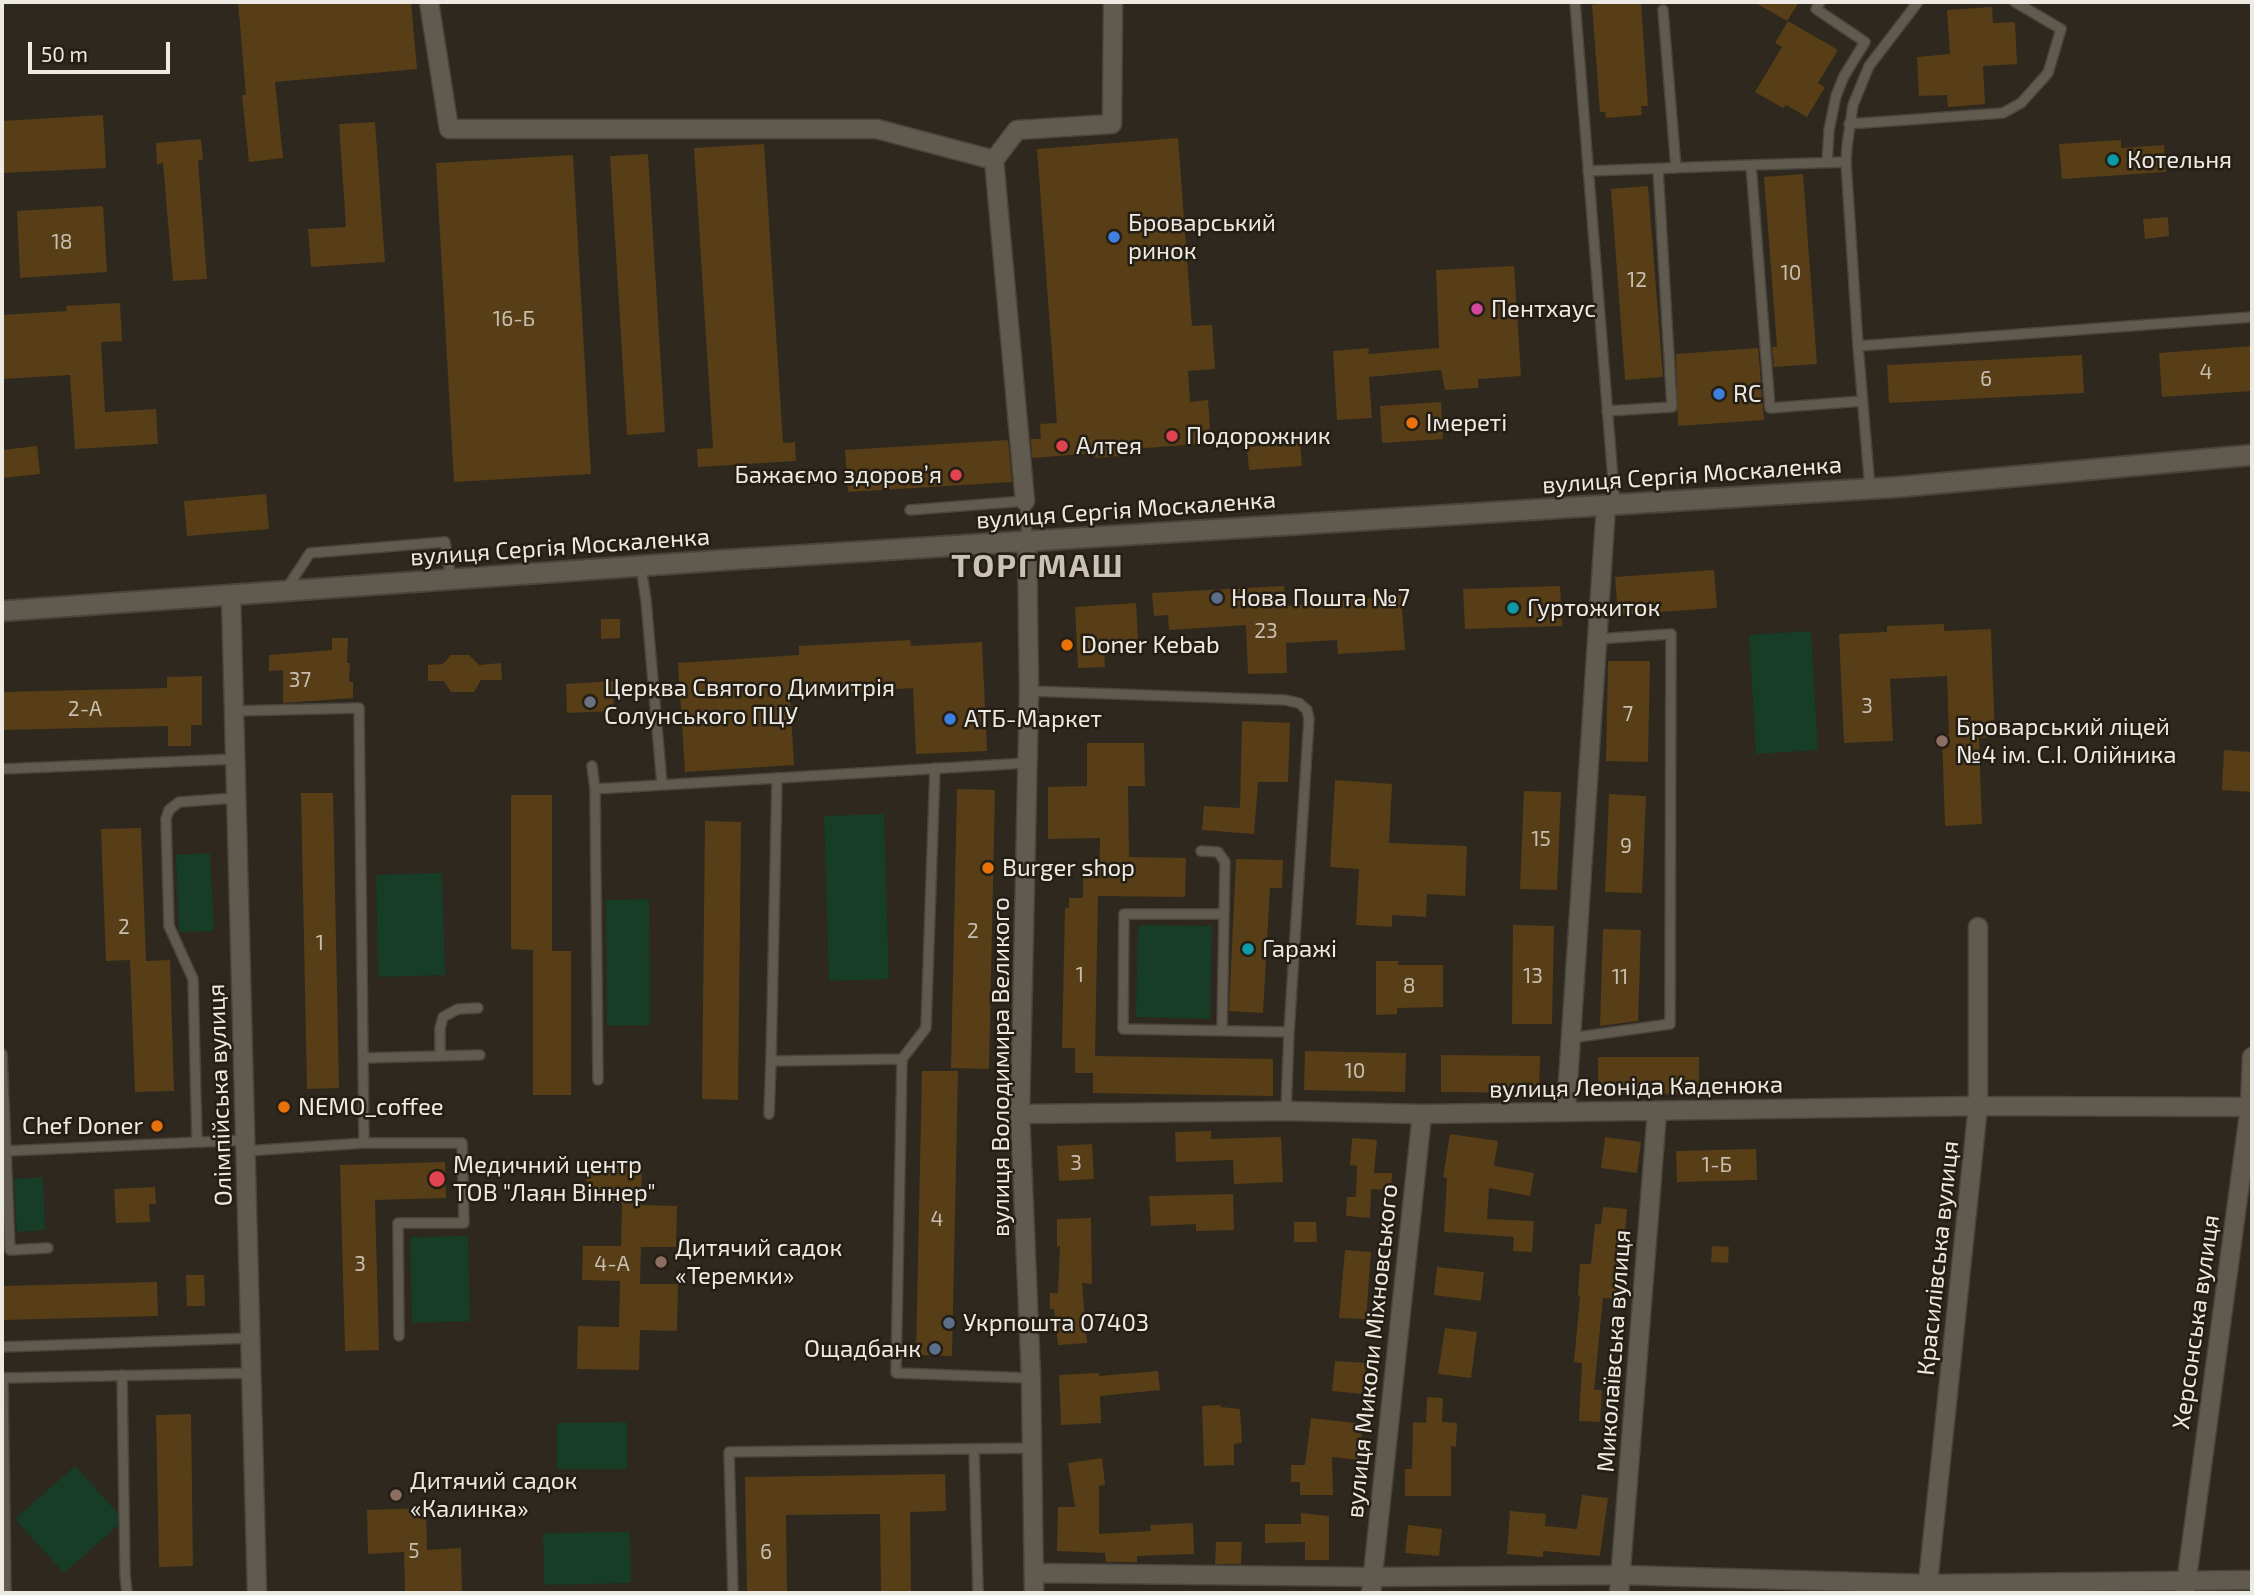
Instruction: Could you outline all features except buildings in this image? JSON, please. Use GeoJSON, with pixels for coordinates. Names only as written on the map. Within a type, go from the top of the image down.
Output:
{"type":"FeatureCollection","features":[{"type":"Feature","properties":{"kind":"main road","name":"вулиця Сергія Москаленка"},"geometry":{"type":"LineString","coordinates":[[2,611],[1027,541],[1870,489],[2252,455]]}},
{"type":"Feature","properties":{"kind":"street"},"geometry":{"type":"LineString","coordinates":[[429,2],[449,129],[877,129],[994,160]]}},
{"type":"Feature","properties":{"kind":"street"},"geometry":{"type":"LineString","coordinates":[[1025,501],[994,160],[1017,130],[1112,124],[1113,2]]}},
{"type":"Feature","properties":{"kind":"street"},"geometry":{"type":"LineString","coordinates":[[1566,1112],[1597,639],[1611,505]]}},
{"type":"Feature","properties":{"kind":"street","name":"вулиця Володимира Великого"},"geometry":{"type":"LineString","coordinates":[[1027,541],[1029,691],[1020,1114],[1031,1378],[1034,1593]]}},
{"type":"Feature","properties":{"kind":"street","name":"Олімпійська вулиця"},"geometry":{"type":"LineString","coordinates":[[231,596],[257,1593]]}},
{"type":"Feature","properties":{"kind":"street","name":"Красилівська вулиця"},"geometry":{"type":"LineString","coordinates":[[1928,1588],[1978,1106],[1978,927]]}},
{"type":"Feature","properties":{"kind":"street","name":"Херсонська вулиця"},"geometry":{"type":"LineString","coordinates":[[2186,1587],[2251,1107],[2252,1057]]}},
{"type":"Feature","properties":{"kind":"street","name":"вулиця Леоніда Каденюка"},"geometry":{"type":"LineString","coordinates":[[1020,1114],[1286,1111],[1422,1114],[1978,1106],[2251,1107]]}},
{"type":"Feature","properties":{"kind":"street","name":"Миколаївська вулиця"},"geometry":{"type":"LineString","coordinates":[[1619,1593],[1657,1112]]}},
{"type":"Feature","properties":{"kind":"street","name":"вулиця Миколи Міхновського"},"geometry":{"type":"LineString","coordinates":[[1372,1585],[1422,1114]]}},
{"type":"Feature","properties":{"kind":"street"},"geometry":{"type":"LineString","coordinates":[[1034,1573],[1372,1585],[1621,1575],[1928,1588],[2186,1587],[2252,1580]]}},
{"type":"Feature","properties":{"kind":"lane"},"geometry":{"type":"LineString","coordinates":[[1575,2],[1607,411],[1611,505]]}},
{"type":"Feature","properties":{"kind":"lane"},"geometry":{"type":"LineString","coordinates":[[1820,2],[1816,9],[1865,42],[1844,76],[1836,96],[1829,130],[1827,163]]}},
{"type":"Feature","properties":{"kind":"lane"},"geometry":{"type":"LineString","coordinates":[[1870,489],[1846,162],[1849,124],[1853,105],[1869,66],[1918,2]]}},
{"type":"Feature","properties":{"kind":"lane"},"geometry":{"type":"LineString","coordinates":[[1849,124],[2003,113],[2021,103],[2048,73],[2061,29],[2015,2]]}},
{"type":"Feature","properties":{"kind":"lane"},"geometry":{"type":"LineString","coordinates":[[1663,10],[1676,168]]}},
{"type":"Feature","properties":{"kind":"lane"},"geometry":{"type":"LineString","coordinates":[[1588,171],[1846,162]]}},
{"type":"Feature","properties":{"kind":"lane"},"geometry":{"type":"LineString","coordinates":[[1751,165],[1770,408],[1862,401]]}},
{"type":"Feature","properties":{"kind":"lane"},"geometry":{"type":"LineString","coordinates":[[1607,411],[1672,407],[1658,169]]}},
{"type":"Feature","properties":{"kind":"lane"},"geometry":{"type":"LineString","coordinates":[[1858,346],[2252,317]]}},
{"type":"Feature","properties":{"kind":"lane"},"geometry":{"type":"LineString","coordinates":[[910,510],[1025,501],[1027,541]]}},
{"type":"Feature","properties":{"kind":"lane"},"geometry":{"type":"LineString","coordinates":[[285,592],[310,553],[445,542],[451,579]]}},
{"type":"Feature","properties":{"kind":"lane"},"geometry":{"type":"LineString","coordinates":[[641,567],[662,785]]}},
{"type":"Feature","properties":{"kind":"lane"},"geometry":{"type":"LineString","coordinates":[[1571,1038],[1670,1024],[1671,634],[1597,639]]}},
{"type":"Feature","properties":{"kind":"lane"},"geometry":{"type":"LineString","coordinates":[[1029,691],[1285,700],[1299,703],[1307,710],[1309,719],[1286,1111]]}},
{"type":"Feature","properties":{"kind":"lane"},"geometry":{"type":"LineString","coordinates":[[234,710],[359,708],[364,1143]]}},
{"type":"Feature","properties":{"kind":"lane"},"geometry":{"type":"LineString","coordinates":[[2,769],[235,759]]}},
{"type":"Feature","properties":{"kind":"lane"},"geometry":{"type":"LineString","coordinates":[[595,789],[1027,763]]}},
{"type":"Feature","properties":{"kind":"lane"},"geometry":{"type":"LineString","coordinates":[[592,765],[595,789],[598,1080]]}},
{"type":"Feature","properties":{"kind":"lane"},"geometry":{"type":"LineString","coordinates":[[935,768],[926,1028],[902,1059],[896,1373],[1031,1378]]}},
{"type":"Feature","properties":{"kind":"lane"},"geometry":{"type":"LineString","coordinates":[[769,1114],[777,778]]}},
{"type":"Feature","properties":{"kind":"lane"},"geometry":{"type":"LineString","coordinates":[[197,1142],[193,979],[169,926],[166,819],[169,810],[179,802],[236,798]]}},
{"type":"Feature","properties":{"kind":"lane"},"geometry":{"type":"LineString","coordinates":[[1201,851],[1218,852],[1225,862],[1222,1030]]}},
{"type":"Feature","properties":{"kind":"lane"},"geometry":{"type":"LineString","coordinates":[[1224,914],[1125,915],[1123,1029],[1289,1032]]}},
{"type":"Feature","properties":{"kind":"lane"},"geometry":{"type":"LineString","coordinates":[[440,1056],[440,1028],[443,1017],[457,1009],[478,1008]]}},
{"type":"Feature","properties":{"kind":"lane"},"geometry":{"type":"LineString","coordinates":[[2,1054],[10,1250],[48,1248]]}},
{"type":"Feature","properties":{"kind":"lane"},"geometry":{"type":"LineString","coordinates":[[363,1058],[480,1055]]}},
{"type":"Feature","properties":{"kind":"lane"},"geometry":{"type":"LineString","coordinates":[[771,1061],[902,1059]]}},
{"type":"Feature","properties":{"kind":"lane"},"geometry":{"type":"LineString","coordinates":[[6,1151],[197,1142],[246,1145],[462,1143],[464,1223],[398,1223],[400,1336]]}},
{"type":"Feature","properties":{"kind":"lane"},"geometry":{"type":"LineString","coordinates":[[2,1347],[251,1338]]}},
{"type":"Feature","properties":{"kind":"lane"},"geometry":{"type":"LineString","coordinates":[[6,1593],[3,1378],[251,1373]]}},
{"type":"Feature","properties":{"kind":"lane"},"geometry":{"type":"LineString","coordinates":[[122,1375],[127,1593]]}},
{"type":"Feature","properties":{"kind":"lane"},"geometry":{"type":"LineString","coordinates":[[974,1448],[978,1590]]}},
{"type":"Feature","properties":{"kind":"lane"},"geometry":{"type":"LineString","coordinates":[[733,1593],[729,1452],[1032,1448]]}},
{"type":"Feature","properties":{"kind":"green space"},"geometry":{"type":"Polygon","coordinates":[[[1811,631],[1818,750],[1756,754],[1749,635],[1811,631]]]}},
{"type":"Feature","properties":{"kind":"green space"},"geometry":{"type":"Polygon","coordinates":[[[884,814],[889,979],[829,981],[824,816],[884,814]]]}},
{"type":"Feature","properties":{"kind":"green space"},"geometry":{"type":"Polygon","coordinates":[[[210,853],[214,931],[179,932],[176,855],[210,853]]]}},
{"type":"Feature","properties":{"kind":"green space"},"geometry":{"type":"Polygon","coordinates":[[[442,873],[445,975],[378,977],[376,875],[442,873]]]}},
{"type":"Feature","properties":{"kind":"green space"},"geometry":{"type":"Polygon","coordinates":[[[649,899],[650,1025],[607,1026],[606,900],[649,899]]]}},
{"type":"Feature","properties":{"kind":"green space"},"geometry":{"type":"Polygon","coordinates":[[[1138,925],[1212,926],[1210,1019],[1136,1017],[1138,925]]]}},
{"type":"Feature","properties":{"kind":"green space"},"geometry":{"type":"Polygon","coordinates":[[[43,1177],[45,1230],[17,1232],[14,1179],[43,1177]]]}},
{"type":"Feature","properties":{"kind":"green space"},"geometry":{"type":"Polygon","coordinates":[[[468,1236],[470,1321],[412,1323],[410,1237],[468,1236]]]}},
{"type":"Feature","properties":{"kind":"green space"},"geometry":{"type":"Polygon","coordinates":[[[627,1422],[627,1469],[557,1469],[557,1423],[627,1422]]]}},
{"type":"Feature","properties":{"kind":"green space"},"geometry":{"type":"Polygon","coordinates":[[[75,1466],[124,1520],[64,1573],[15,1519],[75,1466]]]}},
{"type":"Feature","properties":{"kind":"green space"},"geometry":{"type":"Polygon","coordinates":[[[630,1532],[631,1583],[544,1585],[543,1533],[630,1532]]]}},
{"type":"Feature","properties":{"kind":"place","name":"Котельня"},"geometry":{"type":"Point","coordinates":[2113,160]}},
{"type":"Feature","properties":{"kind":"place","name":"Броварський ринок"},"geometry":{"type":"Point","coordinates":[1114,237]}},
{"type":"Feature","properties":{"kind":"place","name":"Пентхаус"},"geometry":{"type":"Point","coordinates":[1477,309]}},
{"type":"Feature","properties":{"kind":"place","name":"RC"},"geometry":{"type":"Point","coordinates":[1719,394]}},
{"type":"Feature","properties":{"kind":"place","name":"Імереті"},"geometry":{"type":"Point","coordinates":[1412,423]}},
{"type":"Feature","properties":{"kind":"place","name":"Подорожник"},"geometry":{"type":"Point","coordinates":[1172,436]}},
{"type":"Feature","properties":{"kind":"place","name":"Алтея"},"geometry":{"type":"Point","coordinates":[1062,446]}},
{"type":"Feature","properties":{"kind":"place","name":"Бажаємо здоровʼя"},"geometry":{"type":"Point","coordinates":[956,475]}},
{"type":"Feature","properties":{"kind":"place","name":"Нова Пошта №7"},"geometry":{"type":"Point","coordinates":[1217,598]}},
{"type":"Feature","properties":{"kind":"place","name":"Гуртожиток"},"geometry":{"type":"Point","coordinates":[1513,608]}},
{"type":"Feature","properties":{"kind":"place","name":"Doner Kebab"},"geometry":{"type":"Point","coordinates":[1067,645]}},
{"type":"Feature","properties":{"kind":"place","name":"Церква Святого Димитрія Солунського ПЦУ"},"geometry":{"type":"Point","coordinates":[590,702]}},
{"type":"Feature","properties":{"kind":"place","name":"АТБ-Маркет"},"geometry":{"type":"Point","coordinates":[950,719]}},
{"type":"Feature","properties":{"kind":"place","name":"Броварський ліцей №4 ім. С.І. Олійника"},"geometry":{"type":"Point","coordinates":[1942,741]}},
{"type":"Feature","properties":{"kind":"place","name":"Burger shop"},"geometry":{"type":"Point","coordinates":[988,868]}},
{"type":"Feature","properties":{"kind":"place","name":"Гаражі"},"geometry":{"type":"Point","coordinates":[1248,949]}},
{"type":"Feature","properties":{"kind":"place","name":"NEMO_coffee"},"geometry":{"type":"Point","coordinates":[284,1107]}},
{"type":"Feature","properties":{"kind":"place","name":"Chef Doner"},"geometry":{"type":"Point","coordinates":[157,1126]}},
{"type":"Feature","properties":{"kind":"place","name":"Медичний центр ТОВ \"Лаян Віннер\""},"geometry":{"type":"Point","coordinates":[437,1179]}},
{"type":"Feature","properties":{"kind":"place","name":"Дитячий садок «Теремки»"},"geometry":{"type":"Point","coordinates":[661,1262]}},
{"type":"Feature","properties":{"kind":"place","name":"Укрпошта 07403"},"geometry":{"type":"Point","coordinates":[949,1323]}},
{"type":"Feature","properties":{"kind":"place","name":"Ощадбанк"},"geometry":{"type":"Point","coordinates":[935,1349]}},
{"type":"Feature","properties":{"kind":"place","name":"Дитячий садок «Калинка»"},"geometry":{"type":"Point","coordinates":[396,1495]}},
{"type":"Feature","properties":{"kind":"district","name":"ТОРГМАШ"},"geometry":{"type":"Point","coordinates":[1038,566]}}]}
